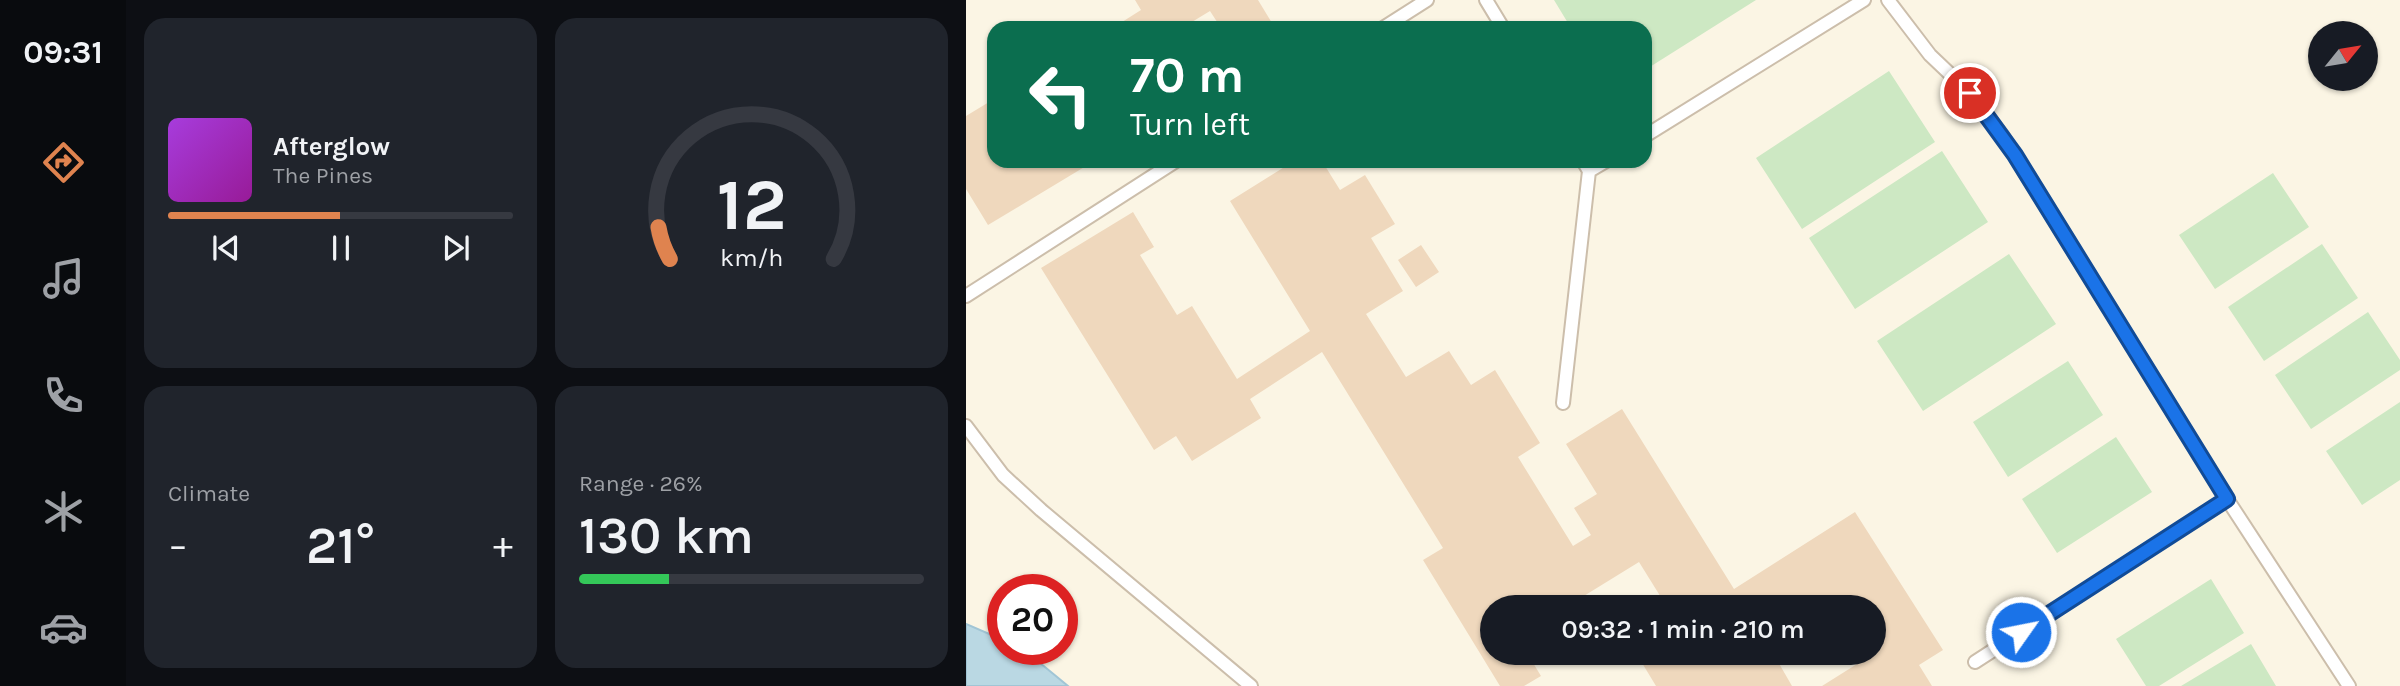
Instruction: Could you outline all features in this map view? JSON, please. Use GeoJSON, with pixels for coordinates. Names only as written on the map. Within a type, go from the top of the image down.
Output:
{"type":"FeatureCollection","features":[{"type":"Feature","properties":{"kind":"lane"},"geometry":{"type":"LineString","coordinates":[[1394,21],[1427,0]]}},
{"type":"Feature","properties":{"kind":"lane"},"geometry":{"type":"LineString","coordinates":[[1486,0],[1499,21]]}},
{"type":"Feature","properties":{"kind":"lane"},"geometry":{"type":"LineString","coordinates":[[1652,132],[1864,0]]}},
{"type":"Feature","properties":{"kind":"lane"},"geometry":{"type":"LineString","coordinates":[[1888,0],[1930,55],[1970,93],[2002,135],[2227,499],[2349,686]]}},
{"type":"Feature","properties":{"kind":"lane"},"geometry":{"type":"LineString","coordinates":[[966,296],[1165,168]]}},
{"type":"Feature","properties":{"kind":"lane"},"geometry":{"type":"LineString","coordinates":[[1563,403],[1586,168]]}},
{"type":"Feature","properties":{"kind":"lane"},"geometry":{"type":"LineString","coordinates":[[966,426],[1003,475],[1031,501],[1251,686]]}},
{"type":"Feature","properties":{"kind":"lane"},"geometry":{"type":"LineString","coordinates":[[1975,662],[2227,499]]}},
{"type":"Feature","properties":{"kind":"green space"},"geometry":{"type":"Polygon","coordinates":[[[1554,0],[1756,0],[1652,66],[1652,21],[1567,21],[1554,0]]]}},
{"type":"Feature","properties":{"kind":"green space"},"geometry":{"type":"Polygon","coordinates":[[[1889,71],[1935,142],[1802,229],[1756,158],[1889,71]]]}},
{"type":"Feature","properties":{"kind":"green space"},"geometry":{"type":"Polygon","coordinates":[[[1942,151],[1988,222],[1855,309],[1809,238],[1942,151]]]}},
{"type":"Feature","properties":{"kind":"green space"},"geometry":{"type":"Polygon","coordinates":[[[2273,173],[2309,227],[2215,289],[2179,235],[2273,173]]]}},
{"type":"Feature","properties":{"kind":"green space"},"geometry":{"type":"Polygon","coordinates":[[[2322,244],[2358,298],[2264,361],[2228,307],[2322,244]]]}},
{"type":"Feature","properties":{"kind":"green space"},"geometry":{"type":"Polygon","coordinates":[[[2009,254],[2056,324],[1923,411],[1877,341],[2009,254]]]}},
{"type":"Feature","properties":{"kind":"green space"},"geometry":{"type":"Polygon","coordinates":[[[2368,312],[2400,360],[2400,370],[2311,429],[2275,375],[2368,312]]]}},
{"type":"Feature","properties":{"kind":"green space"},"geometry":{"type":"Polygon","coordinates":[[[2068,361],[2103,415],[2008,477],[1973,422],[2068,361]]]}},
{"type":"Feature","properties":{"kind":"green space"},"geometry":{"type":"Polygon","coordinates":[[[2400,402],[2400,480],[2362,505],[2326,451],[2400,402]]]}},
{"type":"Feature","properties":{"kind":"green space"},"geometry":{"type":"Polygon","coordinates":[[[2116,437],[2152,492],[2057,553],[2022,499],[2116,437]]]}},
{"type":"Feature","properties":{"kind":"green space"},"geometry":{"type":"Polygon","coordinates":[[[2211,579],[2244,633],[2159,686],[2146,686],[2116,639],[2211,579]]]}},
{"type":"Feature","properties":{"kind":"green space"},"geometry":{"type":"Polygon","coordinates":[[[2251,644],[2276,686],[2181,686],[2251,644]]]}},
{"type":"Feature","properties":{"kind":"water"},"geometry":{"type":"Polygon","coordinates":[[[966,624],[987,633],[987,665],[1042,665],[1068,686],[966,686],[966,624]]]}},
{"type":"Feature","properties":{"kind":"building"},"geometry":{"type":"Polygon","coordinates":[[[1135,0],[1258,0],[1271,21],[1216,21],[1210,11],[1194,21],[1124,21],[1141,10],[1135,0]]]}},
{"type":"Feature","properties":{"kind":"building"},"geometry":{"type":"Polygon","coordinates":[[[987,103],[987,168],[1083,168],[988,225],[966,189],[966,116],[987,103]]]}},
{"type":"Feature","properties":{"kind":"building"},"geometry":{"type":"Polygon","coordinates":[[[1283,168],[1326,168],[1340,190],[1365,175],[1395,224],[1371,238],[1403,291],[1366,314],[1406,377],[1449,351],[1471,385],[1495,370],[1540,443],[1518,457],[1573,546],[1591,535],[1574,508],[1597,494],[1566,444],[1622,409],[1734,589],[1855,512],[1943,650],[1919,665],[1932,686],[1822,686],[1855,665],[1886,665],[1886,595],[1660,595],[1639,562],[1585,595],[1480,595],[1480,653],[1423,560],[1443,548],[1322,352],[1250,399],[1261,418],[1192,461],[1176,436],[1154,450],[1041,268],[1133,212],[1154,247],[1140,255],[1177,315],[1192,306],[1237,379],[1310,331],[1230,201],[1283,168]]]}},
{"type":"Feature","properties":{"kind":"building"},"geometry":{"type":"Polygon","coordinates":[[[1421,245],[1439,272],[1416,287],[1398,260],[1421,245]]]}},
{"type":"Feature","properties":{"kind":"building"},"geometry":{"type":"Polygon","coordinates":[[[1487,665],[1534,665],[1541,676],[1524,686],[1500,686],[1487,665]]]}},
{"type":"Feature","properties":{"kind":"building"},"geometry":{"type":"Polygon","coordinates":[[[1643,665],[1780,665],[1792,686],[1656,686],[1643,665]]]}},
{"type":"Feature","properties":{"kind":"route"},"geometry":{"type":"LineString","coordinates":[[1970,93],[2002,135],[2041,196],[2227,499],[2021,632]]}}]}
